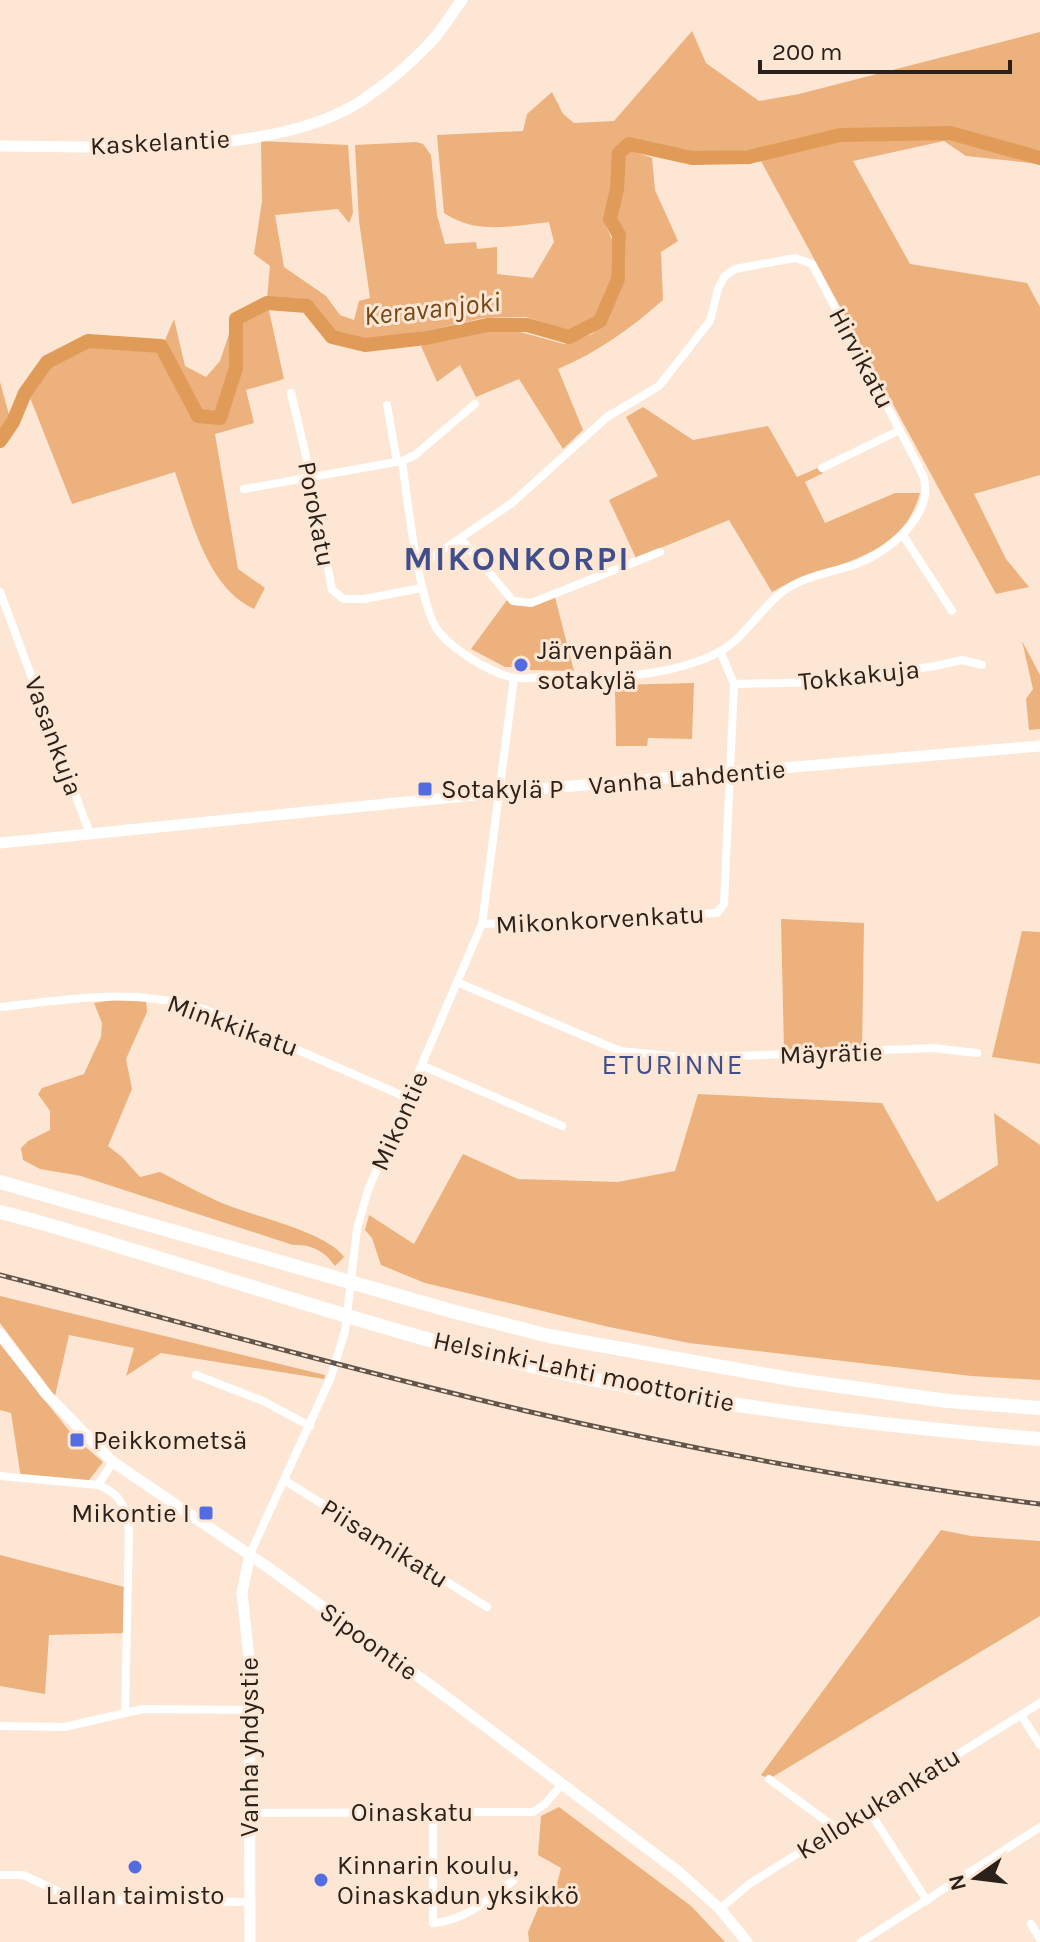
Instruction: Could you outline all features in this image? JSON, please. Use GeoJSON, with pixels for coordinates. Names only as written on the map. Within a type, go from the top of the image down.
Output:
{"type":"FeatureCollection","features":[{"type":"Feature","properties":{"kind":"highway","name":"Helsinki-Lahti moottoritie"},"geometry":{"type":"LineString","coordinates":[[0,1182],[549,1336],[790,1379],[1040,1408]]}},
{"type":"Feature","properties":{"kind":"highway","name":"Helsinki-Lahti moottoritie"},"geometry":{"type":"LineString","coordinates":[[0,1212],[448,1345],[638,1387],[784,1411],[947,1432],[1040,1439]]}},
{"type":"Feature","properties":{"kind":"street","name":"Kaskelantie"},"geometry":{"type":"LineString","coordinates":[[0,146],[197,145],[295,130],[330,117],[364,99],[430,43],[462,0]]}},
{"type":"Feature","properties":{"kind":"street","name":"Hirvikatu"},"geometry":{"type":"LineString","coordinates":[[419,566],[512,503],[592,429],[659,386],[710,321],[724,277],[735,269],[795,258],[812,264],[919,467],[926,485],[918,515],[903,535],[881,552],[796,583],[776,596],[750,627],[720,651],[667,671],[596,678],[514,678]]}},
{"type":"Feature","properties":{"kind":"street","name":"Porokatu"},"geometry":{"type":"LineString","coordinates":[[291,393],[311,477],[332,590],[344,599],[364,599],[422,588]]}},
{"type":"Feature","properties":{"kind":"street"},"geometry":{"type":"LineString","coordinates":[[244,489],[399,461],[415,455],[475,404]]}},
{"type":"Feature","properties":{"kind":"street"},"geometry":{"type":"LineString","coordinates":[[387,405],[422,588],[433,623],[440,634],[472,659],[514,678]]}},
{"type":"Feature","properties":{"kind":"street"},"geometry":{"type":"LineString","coordinates":[[822,468],[900,430]]}},
{"type":"Feature","properties":{"kind":"street"},"geometry":{"type":"LineString","coordinates":[[903,535],[952,611]]}},
{"type":"Feature","properties":{"kind":"street"},"geometry":{"type":"LineString","coordinates":[[461,539],[513,601],[531,603],[660,552]]}},
{"type":"Feature","properties":{"kind":"street","name":"Vasankuja"},"geometry":{"type":"LineString","coordinates":[[0,592],[90,834]]}},
{"type":"Feature","properties":{"kind":"street"},"geometry":{"type":"LineString","coordinates":[[720,651],[734,684],[730,774]]}},
{"type":"Feature","properties":{"kind":"street","name":"Tokkakuja"},"geometry":{"type":"LineString","coordinates":[[734,684],[826,682],[962,660],[982,665]]}},
{"type":"Feature","properties":{"kind":"street","name":"Mikontie"},"geometry":{"type":"LineString","coordinates":[[250,1554],[331,1377],[342,1341],[357,1229],[368,1190],[482,924],[514,678]]}},
{"type":"Feature","properties":{"kind":"street","name":"Vanha Lahdentie"},"geometry":{"type":"LineString","coordinates":[[0,843],[514,791],[1040,746]]}},
{"type":"Feature","properties":{"kind":"street","name":"Mikonkorvenkatu"},"geometry":{"type":"LineString","coordinates":[[482,924],[717,913],[724,904],[730,774]]}},
{"type":"Feature","properties":{"kind":"street","name":"Mäyrätie"},"geometry":{"type":"LineString","coordinates":[[459,983],[620,1051],[691,1058],[932,1048],[977,1053]]}},
{"type":"Feature","properties":{"kind":"street","name":"Minkkikatu"},"geometry":{"type":"LineString","coordinates":[[0,1007],[128,995],[176,1001],[204,1009],[408,1098]]}},
{"type":"Feature","properties":{"kind":"street"},"geometry":{"type":"LineString","coordinates":[[423,1066],[562,1126]]}},
{"type":"Feature","properties":{"kind":"street","name":"Sipoontie"},"geometry":{"type":"LineString","coordinates":[[0,1334],[46,1394],[113,1462],[250,1554],[680,1873],[720,1909],[747,1942]]}},
{"type":"Feature","properties":{"kind":"street"},"geometry":{"type":"LineString","coordinates":[[196,1375],[263,1401],[310,1426]]}},
{"type":"Feature","properties":{"kind":"street"},"geometry":{"type":"LineString","coordinates":[[98,1485],[113,1462]]}},
{"type":"Feature","properties":{"kind":"street"},"geometry":{"type":"LineString","coordinates":[[0,1476],[98,1485],[120,1497],[126,1509],[129,1532],[125,1713]]}},
{"type":"Feature","properties":{"kind":"street","name":"Piisamikatu"},"geometry":{"type":"LineString","coordinates":[[284,1480],[487,1607]]}},
{"type":"Feature","properties":{"kind":"street","name":"Vanha yhdystie"},"geometry":{"type":"LineString","coordinates":[[250,1554],[242,1593],[248,1638],[250,1942]]}},
{"type":"Feature","properties":{"kind":"street","name":"Kellokukankatu"},"geometry":{"type":"LineString","coordinates":[[720,1909],[749,1884],[1040,1703]]}},
{"type":"Feature","properties":{"kind":"street"},"geometry":{"type":"LineString","coordinates":[[0,1726],[64,1727],[143,1709],[249,1710]]}},
{"type":"Feature","properties":{"kind":"street"},"geometry":{"type":"LineString","coordinates":[[1021,1715],[1040,1745]]}},
{"type":"Feature","properties":{"kind":"street"},"geometry":{"type":"LineString","coordinates":[[769,1779],[837,1829]]}},
{"type":"Feature","properties":{"kind":"street","name":"Oinaskatu"},"geometry":{"type":"LineString","coordinates":[[250,1813],[533,1812],[545,1804],[562,1784]]}},
{"type":"Feature","properties":{"kind":"street"},"geometry":{"type":"LineString","coordinates":[[868,1809],[927,1901]]}},
{"type":"Feature","properties":{"kind":"street"},"geometry":{"type":"LineString","coordinates":[[433,1812],[433,1923],[447,1922],[471,1911],[513,1881]]}},
{"type":"Feature","properties":{"kind":"street"},"geometry":{"type":"LineString","coordinates":[[861,1942],[1040,1827]]}},
{"type":"Feature","properties":{"kind":"street"},"geometry":{"type":"LineString","coordinates":[[0,1875],[31,1878],[77,1900],[249,1902]]}},
{"type":"Feature","properties":{"kind":"street"},"geometry":{"type":"LineString","coordinates":[[1031,1924],[1040,1939]]}},
{"type":"Feature","properties":{"kind":"shaded area"},"geometry":{"type":"Polygon","coordinates":[[[692,31],[706,63],[759,101],[799,94],[1040,32],[1040,164],[966,156],[944,141],[853,161],[910,264],[1027,283],[1040,307],[1040,475],[974,494],[1006,559],[1029,587],[996,594],[755,150],[693,152],[629,139],[614,152],[604,221],[612,240],[611,278],[595,316],[569,331],[526,317],[483,318],[426,331],[366,339],[334,334],[307,301],[267,298],[270,266],[254,254],[262,201],[261,141],[348,145],[353,213],[349,223],[338,209],[275,215],[284,267],[326,296],[340,315],[354,320],[359,301],[370,298],[359,221],[355,145],[423,144],[431,155],[437,215],[445,244],[476,242],[477,249],[497,247],[497,274],[533,278],[554,242],[549,222],[482,227],[456,220],[444,213],[437,135],[523,131],[527,114],[552,92],[563,114],[574,123],[614,121],[692,31]]]}},
{"type":"Feature","properties":{"kind":"shaded area"},"geometry":{"type":"Polygon","coordinates":[[[630,150],[652,158],[655,190],[678,241],[661,252],[663,300],[613,339],[558,369],[583,430],[563,449],[519,379],[476,397],[460,365],[437,382],[421,346],[488,327],[564,344],[592,334],[606,322],[625,279],[626,235],[617,217],[625,158],[630,150]]]}},
{"type":"Feature","properties":{"kind":"shaded area"},"geometry":{"type":"Polygon","coordinates":[[[268,306],[284,379],[246,390],[254,423],[215,434],[238,569],[265,588],[254,609],[237,599],[212,568],[194,529],[175,472],[72,504],[29,395],[48,365],[89,343],[159,348],[196,419],[222,420],[238,369],[239,320],[268,306]]]}},
{"type":"Feature","properties":{"kind":"shaded area"},"geometry":{"type":"Polygon","coordinates":[[[174,319],[185,366],[206,377],[220,361],[234,319],[234,369],[218,416],[199,414],[163,345],[174,319]]]}},
{"type":"Feature","properties":{"kind":"shaded area"},"geometry":{"type":"Polygon","coordinates":[[[0,382],[11,422],[0,438],[0,382]]]}},
{"type":"Feature","properties":{"kind":"shaded area"},"geometry":{"type":"Polygon","coordinates":[[[643,407],[693,440],[768,426],[797,477],[820,467],[823,473],[805,482],[825,523],[895,493],[920,493],[910,516],[896,534],[879,547],[772,592],[729,520],[636,558],[609,500],[658,476],[626,417],[643,407]]]}},
{"type":"Feature","properties":{"kind":"shaded area"},"geometry":{"type":"Polygon","coordinates":[[[555,597],[574,671],[530,670],[524,660],[518,660],[515,667],[505,667],[471,649],[507,600],[513,605],[555,597]]]}},
{"type":"Feature","properties":{"kind":"shaded area"},"geometry":{"type":"Polygon","coordinates":[[[1022,641],[1040,675],[1040,729],[1029,730],[1026,699],[1033,689],[1022,641]]]}},
{"type":"Feature","properties":{"kind":"shaded area"},"geometry":{"type":"Polygon","coordinates":[[[694,683],[692,739],[648,738],[647,746],[616,746],[615,685],[694,683]]]}},
{"type":"Feature","properties":{"kind":"shaded area"},"geometry":{"type":"Polygon","coordinates":[[[781,919],[864,923],[862,1048],[784,1050],[781,919]]]}},
{"type":"Feature","properties":{"kind":"shaded area"},"geometry":{"type":"Polygon","coordinates":[[[1022,931],[1040,932],[1040,1064],[992,1057],[1022,931]]]}},
{"type":"Feature","properties":{"kind":"shaded area"},"geometry":{"type":"Polygon","coordinates":[[[146,1001],[147,1012],[126,1059],[132,1089],[108,1146],[140,1177],[160,1172],[218,1201],[322,1240],[344,1257],[335,1266],[327,1256],[312,1247],[293,1245],[81,1176],[40,1169],[23,1160],[21,1148],[50,1130],[50,1111],[38,1094],[42,1088],[84,1074],[101,1037],[102,1023],[94,1003],[146,1001]]]}},
{"type":"Feature","properties":{"kind":"shaded area"},"geometry":{"type":"Polygon","coordinates":[[[698,1094],[882,1103],[937,1202],[998,1165],[994,1113],[1040,1145],[1040,1380],[971,1376],[689,1343],[425,1283],[381,1265],[372,1238],[365,1230],[369,1215],[414,1244],[463,1154],[518,1179],[618,1182],[675,1171],[698,1094]]]}},
{"type":"Feature","properties":{"kind":"shaded area"},"geometry":{"type":"Polygon","coordinates":[[[0,1296],[325,1375],[324,1379],[161,1353],[126,1376],[134,1348],[69,1335],[55,1396],[0,1323],[0,1296]]]}},
{"type":"Feature","properties":{"kind":"shaded area"},"geometry":{"type":"Polygon","coordinates":[[[0,1344],[75,1438],[103,1462],[86,1484],[21,1478],[11,1413],[0,1410],[0,1344]]]}},
{"type":"Feature","properties":{"kind":"shaded area"},"geometry":{"type":"Polygon","coordinates":[[[941,1530],[971,1536],[1040,1541],[1040,1616],[769,1779],[761,1775],[941,1530]]]}},
{"type":"Feature","properties":{"kind":"shaded area"},"geometry":{"type":"Polygon","coordinates":[[[0,1555],[128,1588],[127,1633],[49,1635],[45,1694],[0,1686],[0,1555]]]}},
{"type":"Feature","properties":{"kind":"shaded area"},"geometry":{"type":"Polygon","coordinates":[[[559,1807],[691,1906],[725,1942],[529,1942],[528,1932],[539,1906],[556,1888],[561,1868],[538,1855],[541,1816],[559,1807]]]}},
{"type":"Feature","properties":{"kind":"waterway","name":"Keravanjoki"},"geometry":{"type":"LineString","coordinates":[[0,441],[13,422],[25,393],[47,362],[88,341],[161,346],[198,416],[220,418],[236,368],[236,319],[267,303],[307,306],[332,337],[365,345],[426,338],[487,325],[527,325],[569,337],[600,321],[618,279],[619,235],[610,219],[617,189],[619,153],[629,144],[692,158],[749,157],[840,135],[950,133],[1040,158]]}},
{"type":"Feature","properties":{"kind":"railway"},"geometry":{"type":"LineString","coordinates":[[0,1275],[391,1378],[586,1425],[845,1475],[1040,1504]]}},
{"type":"Feature","properties":{"kind":"place","name":"Järvenpään sotakylä"},"geometry":{"type":"Point","coordinates":[521,665]}},
{"type":"Feature","properties":{"kind":"place","name":"Sotakylä P"},"geometry":{"type":"Point","coordinates":[425,789]}},
{"type":"Feature","properties":{"kind":"place","name":"Peikkometsä"},"geometry":{"type":"Point","coordinates":[77,1440]}},
{"type":"Feature","properties":{"kind":"place","name":"Mikontie I"},"geometry":{"type":"Point","coordinates":[206,1513]}},
{"type":"Feature","properties":{"kind":"place","name":"Lallan taimisto"},"geometry":{"type":"Point","coordinates":[135,1867]}},
{"type":"Feature","properties":{"kind":"place","name":"Kinnarin koulu, Oinaskadun yksikkö"},"geometry":{"type":"Point","coordinates":[321,1880]}},
{"type":"Feature","properties":{"kind":"district","name":"MIKONKORPI"},"geometry":{"type":"Point","coordinates":[517,558]}},
{"type":"Feature","properties":{"kind":"district","name":"ETURINNE"},"geometry":{"type":"Point","coordinates":[673,1064]}}]}
